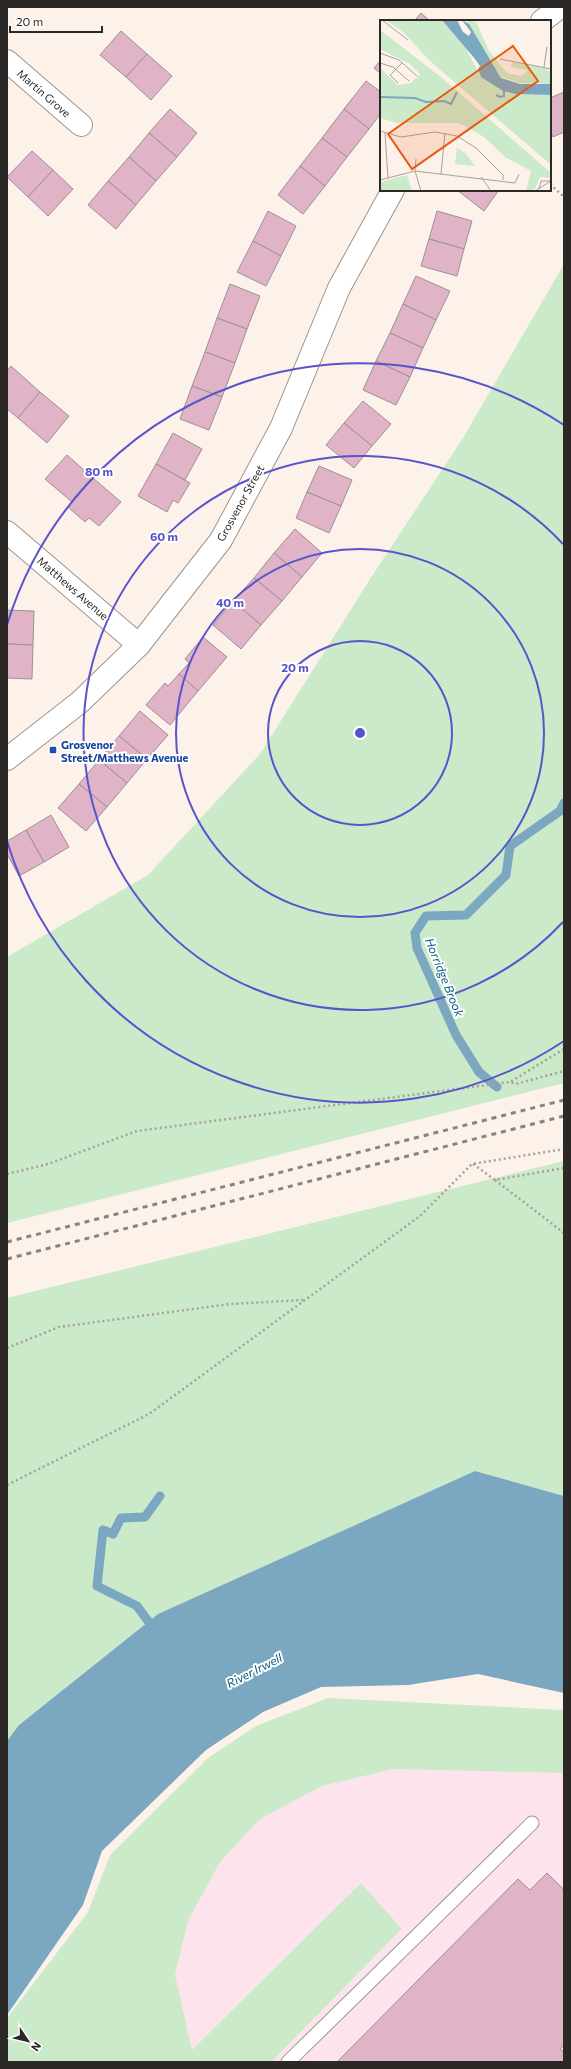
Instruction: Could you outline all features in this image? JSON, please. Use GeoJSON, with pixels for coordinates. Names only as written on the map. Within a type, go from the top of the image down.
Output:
{"type":"FeatureCollection","features":[{"type":"Feature","properties":{"kind":"street"},"geometry":{"type":"LineString","coordinates":[[543,20],[560,7]]}},
{"type":"Feature","properties":{"kind":"street","name":"Martin Grove"},"geometry":{"type":"LineString","coordinates":[[7,61],[81,125]]}},
{"type":"Feature","properties":{"kind":"street","name":"Grosvenor Street"},"geometry":{"type":"LineString","coordinates":[[7,759],[80,702],[139,645],[221,540],[281,428],[339,288],[392,191]]}},
{"type":"Feature","properties":{"kind":"street","name":"Matthews Avenue"},"geometry":{"type":"LineString","coordinates":[[7,532],[139,645]]}},
{"type":"Feature","properties":{"kind":"lane"},"geometry":{"type":"LineString","coordinates":[[288,2062],[532,1823]]}},
{"type":"Feature","properties":{"kind":"path"},"geometry":{"type":"LineString","coordinates":[[551,185],[564,197]]}},
{"type":"Feature","properties":{"kind":"path"},"geometry":{"type":"LineString","coordinates":[[7,1174],[48,1164],[137,1131],[510,1082],[564,1049]]}},
{"type":"Feature","properties":{"kind":"path"},"geometry":{"type":"LineString","coordinates":[[510,1082],[516,1084],[564,1071]]}},
{"type":"Feature","properties":{"kind":"path"},"geometry":{"type":"LineString","coordinates":[[7,1485],[149,1414],[420,1216],[472,1164],[564,1149]]}},
{"type":"Feature","properties":{"kind":"path"},"geometry":{"type":"LineString","coordinates":[[472,1164],[564,1233]]}},
{"type":"Feature","properties":{"kind":"path"},"geometry":{"type":"LineString","coordinates":[[495,1180],[564,1168]]}},
{"type":"Feature","properties":{"kind":"path"},"geometry":{"type":"LineString","coordinates":[[7,1348],[59,1327],[230,1304],[304,1300]]}},
{"type":"Feature","properties":{"kind":"shaded area"},"geometry":{"type":"Polygon","coordinates":[[[393,1769],[564,1773],[564,2062],[271,2062],[402,1930],[361,1883],[192,2050],[175,1974],[188,1921],[220,1862],[260,1819],[322,1786],[393,1769]]]}},
{"type":"Feature","properties":{"kind":"green space"},"geometry":{"type":"Polygon","coordinates":[[[564,264],[564,1083],[7,1223],[7,957],[148,875],[260,754],[372,576],[463,438],[564,264]]]}},
{"type":"Feature","properties":{"kind":"green space"},"geometry":{"type":"Polygon","coordinates":[[[564,1161],[564,1496],[475,1471],[158,1614],[19,1725],[7,1741],[7,1298],[564,1161]]]}},
{"type":"Feature","properties":{"kind":"green space"},"geometry":{"type":"Polygon","coordinates":[[[328,1698],[564,1710],[564,1773],[393,1769],[322,1786],[260,1819],[220,1862],[188,1921],[175,1974],[192,2050],[361,1883],[402,1929],[271,2062],[7,2062],[7,2018],[88,1912],[110,1855],[208,1758],[256,1726],[328,1698]]]}},
{"type":"Feature","properties":{"kind":"water","name":"River Irwell"},"geometry":{"type":"Polygon","coordinates":[[[475,1471],[564,1496],[564,1693],[478,1674],[408,1685],[321,1687],[263,1712],[206,1750],[102,1851],[83,1905],[7,2015],[7,1741],[19,1725],[158,1614],[475,1471]]]}},
{"type":"Feature","properties":{"kind":"building"},"geometry":{"type":"Polygon","coordinates":[[[421,13],[429,20],[415,20],[421,13]]]}},
{"type":"Feature","properties":{"kind":"building"},"geometry":{"type":"Polygon","coordinates":[[[121,31],[147,54],[126,77],[100,55],[121,31]]]}},
{"type":"Feature","properties":{"kind":"building"},"geometry":{"type":"Polygon","coordinates":[[[147,54],[172,76],[151,100],[126,77],[147,54]]]}},
{"type":"Feature","properties":{"kind":"building"},"geometry":{"type":"Polygon","coordinates":[[[380,61],[380,73],[374,68],[380,61]]]}},
{"type":"Feature","properties":{"kind":"building"},"geometry":{"type":"Polygon","coordinates":[[[366,81],[380,91],[380,114],[369,129],[344,109],[366,81]]]}},
{"type":"Feature","properties":{"kind":"building"},"geometry":{"type":"Polygon","coordinates":[[[564,92],[564,132],[553,137],[551,132],[551,98],[564,92]]]}},
{"type":"Feature","properties":{"kind":"building"},"geometry":{"type":"Polygon","coordinates":[[[170,109],[197,133],[177,157],[149,133],[170,109]]]}},
{"type":"Feature","properties":{"kind":"building"},"geometry":{"type":"Polygon","coordinates":[[[344,109],[369,129],[347,157],[322,138],[344,109]]]}},
{"type":"Feature","properties":{"kind":"building"},"geometry":{"type":"Polygon","coordinates":[[[149,133],[177,157],[156,181],[129,157],[149,133]]]}},
{"type":"Feature","properties":{"kind":"building"},"geometry":{"type":"Polygon","coordinates":[[[322,138],[347,157],[325,186],[300,166],[322,138]]]}},
{"type":"Feature","properties":{"kind":"building"},"geometry":{"type":"Polygon","coordinates":[[[32,151],[53,170],[28,197],[7,177],[32,151]]]}},
{"type":"Feature","properties":{"kind":"building"},"geometry":{"type":"Polygon","coordinates":[[[129,157],[156,181],[136,205],[108,181],[129,157]]]}},
{"type":"Feature","properties":{"kind":"building"},"geometry":{"type":"Polygon","coordinates":[[[300,166],[325,186],[303,214],[278,195],[300,166]]]}},
{"type":"Feature","properties":{"kind":"building"},"geometry":{"type":"Polygon","coordinates":[[[53,170],[73,189],[48,216],[28,197],[53,170]]]}},
{"type":"Feature","properties":{"kind":"building"},"geometry":{"type":"Polygon","coordinates":[[[108,181],[136,205],[116,229],[88,205],[108,181]]]}},
{"type":"Feature","properties":{"kind":"building"},"geometry":{"type":"Polygon","coordinates":[[[458,191],[498,191],[484,211],[458,191]]]}},
{"type":"Feature","properties":{"kind":"building"},"geometry":{"type":"Polygon","coordinates":[[[268,211],[296,226],[281,256],[253,241],[268,211]]]}},
{"type":"Feature","properties":{"kind":"building"},"geometry":{"type":"Polygon","coordinates":[[[437,211],[472,221],[464,249],[429,239],[437,211]]]}},
{"type":"Feature","properties":{"kind":"building"},"geometry":{"type":"Polygon","coordinates":[[[429,239],[464,249],[457,276],[421,266],[429,239]]]}},
{"type":"Feature","properties":{"kind":"building"},"geometry":{"type":"Polygon","coordinates":[[[253,241],[281,256],[266,286],[237,272],[253,241]]]}},
{"type":"Feature","properties":{"kind":"building"},"geometry":{"type":"Polygon","coordinates":[[[416,276],[450,291],[436,320],[403,304],[416,276]]]}},
{"type":"Feature","properties":{"kind":"building"},"geometry":{"type":"Polygon","coordinates":[[[230,284],[260,296],[247,329],[217,318],[230,284]]]}},
{"type":"Feature","properties":{"kind":"building"},"geometry":{"type":"Polygon","coordinates":[[[403,304],[436,320],[423,348],[390,333],[403,304]]]}},
{"type":"Feature","properties":{"kind":"building"},"geometry":{"type":"Polygon","coordinates":[[[217,318],[247,329],[235,363],[205,352],[217,318]]]}},
{"type":"Feature","properties":{"kind":"building"},"geometry":{"type":"Polygon","coordinates":[[[390,333],[423,348],[410,377],[376,361],[390,333]]]}},
{"type":"Feature","properties":{"kind":"building"},"geometry":{"type":"Polygon","coordinates":[[[205,352],[235,363],[222,397],[192,386],[205,352]]]}},
{"type":"Feature","properties":{"kind":"building"},"geometry":{"type":"Polygon","coordinates":[[[376,361],[410,377],[396,405],[363,390],[376,361]]]}},
{"type":"Feature","properties":{"kind":"building"},"geometry":{"type":"Polygon","coordinates":[[[11,366],[40,392],[18,418],[7,409],[7,371],[11,366]]]}},
{"type":"Feature","properties":{"kind":"building"},"geometry":{"type":"Polygon","coordinates":[[[192,386],[222,397],[209,430],[180,419],[192,386]]]}},
{"type":"Feature","properties":{"kind":"building"},"geometry":{"type":"Polygon","coordinates":[[[40,392],[69,416],[47,443],[18,418],[40,392]]]}},
{"type":"Feature","properties":{"kind":"building"},"geometry":{"type":"Polygon","coordinates":[[[363,401],[391,424],[372,446],[344,423],[363,401]]]}},
{"type":"Feature","properties":{"kind":"building"},"geometry":{"type":"Polygon","coordinates":[[[344,423],[372,446],[354,468],[326,445],[344,423]]]}},
{"type":"Feature","properties":{"kind":"building"},"geometry":{"type":"Polygon","coordinates":[[[173,433],[202,449],[185,480],[156,464],[173,433]]]}},
{"type":"Feature","properties":{"kind":"building"},"geometry":{"type":"Polygon","coordinates":[[[67,455],[93,478],[72,502],[45,479],[67,455]]]}},
{"type":"Feature","properties":{"kind":"building"},"geometry":{"type":"Polygon","coordinates":[[[156,464],[190,483],[178,503],[173,500],[167,512],[138,496],[156,464]]]}},
{"type":"Feature","properties":{"kind":"building"},"geometry":{"type":"Polygon","coordinates":[[[319,466],[352,480],[341,506],[307,492],[319,466]]]}},
{"type":"Feature","properties":{"kind":"building"},"geometry":{"type":"Polygon","coordinates":[[[93,478],[121,502],[99,526],[89,518],[85,522],[68,507],[93,478]]]}},
{"type":"Feature","properties":{"kind":"building"},"geometry":{"type":"Polygon","coordinates":[[[307,492],[341,506],[329,533],[296,518],[307,492]]]}},
{"type":"Feature","properties":{"kind":"building"},"geometry":{"type":"Polygon","coordinates":[[[295,529],[322,553],[302,577],[274,553],[295,529]]]}},
{"type":"Feature","properties":{"kind":"building"},"geometry":{"type":"Polygon","coordinates":[[[274,553],[302,577],[282,601],[254,578],[274,553]]]}},
{"type":"Feature","properties":{"kind":"building"},"geometry":{"type":"Polygon","coordinates":[[[254,578],[282,601],[261,625],[233,601],[254,578]]]}},
{"type":"Feature","properties":{"kind":"building"},"geometry":{"type":"Polygon","coordinates":[[[233,601],[261,625],[241,649],[213,625],[233,601]]]}},
{"type":"Feature","properties":{"kind":"building"},"geometry":{"type":"Polygon","coordinates":[[[7,610],[34,611],[33,645],[7,644],[7,610]]]}},
{"type":"Feature","properties":{"kind":"building"},"geometry":{"type":"Polygon","coordinates":[[[203,637],[227,657],[198,691],[179,674],[189,663],[185,659],[203,637]]]}},
{"type":"Feature","properties":{"kind":"building"},"geometry":{"type":"Polygon","coordinates":[[[7,644],[33,645],[32,679],[7,678],[7,644]]]}},
{"type":"Feature","properties":{"kind":"building"},"geometry":{"type":"Polygon","coordinates":[[[179,674],[198,691],[170,725],[146,705],[165,683],[168,686],[179,674]]]}},
{"type":"Feature","properties":{"kind":"building"},"geometry":{"type":"Polygon","coordinates":[[[140,711],[168,735],[147,759],[119,736],[140,711]]]}},
{"type":"Feature","properties":{"kind":"building"},"geometry":{"type":"Polygon","coordinates":[[[119,736],[147,759],[127,783],[99,760],[119,736]]]}},
{"type":"Feature","properties":{"kind":"building"},"geometry":{"type":"Polygon","coordinates":[[[99,760],[127,783],[107,807],[79,784],[99,760]]]}},
{"type":"Feature","properties":{"kind":"building"},"geometry":{"type":"Polygon","coordinates":[[[79,784],[107,807],[86,831],[58,808],[79,784]]]}},
{"type":"Feature","properties":{"kind":"building"},"geometry":{"type":"Polygon","coordinates":[[[51,815],[69,847],[44,862],[26,830],[51,815]]]}},
{"type":"Feature","properties":{"kind":"building"},"geometry":{"type":"Polygon","coordinates":[[[26,830],[44,862],[19,876],[7,854],[7,841],[26,830]]]}},
{"type":"Feature","properties":{"kind":"building"},"geometry":{"type":"Polygon","coordinates":[[[547,1873],[564,1890],[564,2045],[560,2049],[564,2052],[564,2062],[337,2062],[518,1879],[530,1890],[547,1873]]]}},
{"type":"Feature","properties":{"kind":"waterway","name":"Horridge Brook"},"geometry":{"type":"LineString","coordinates":[[497,1087],[479,1072],[456,1035],[417,948],[415,933],[426,916],[466,915],[506,875],[510,846],[560,811],[564,803]]}},
{"type":"Feature","properties":{"kind":"waterway","name":"Horridge Brook"},"geometry":{"type":"LineString","coordinates":[[148,1621],[137,1606],[97,1586],[103,1530],[113,1534],[121,1518],[145,1517],[160,1496]]}},
{"type":"Feature","properties":{"kind":"railway"},"geometry":{"type":"LineString","coordinates":[[7,1242],[564,1100]]}},
{"type":"Feature","properties":{"kind":"railway"},"geometry":{"type":"LineString","coordinates":[[7,1259],[564,1116]]}},
{"type":"Feature","properties":{"kind":"place","name":"Grosvenor Street/Matthews Avenue"},"geometry":{"type":"Point","coordinates":[53,750]}}]}
